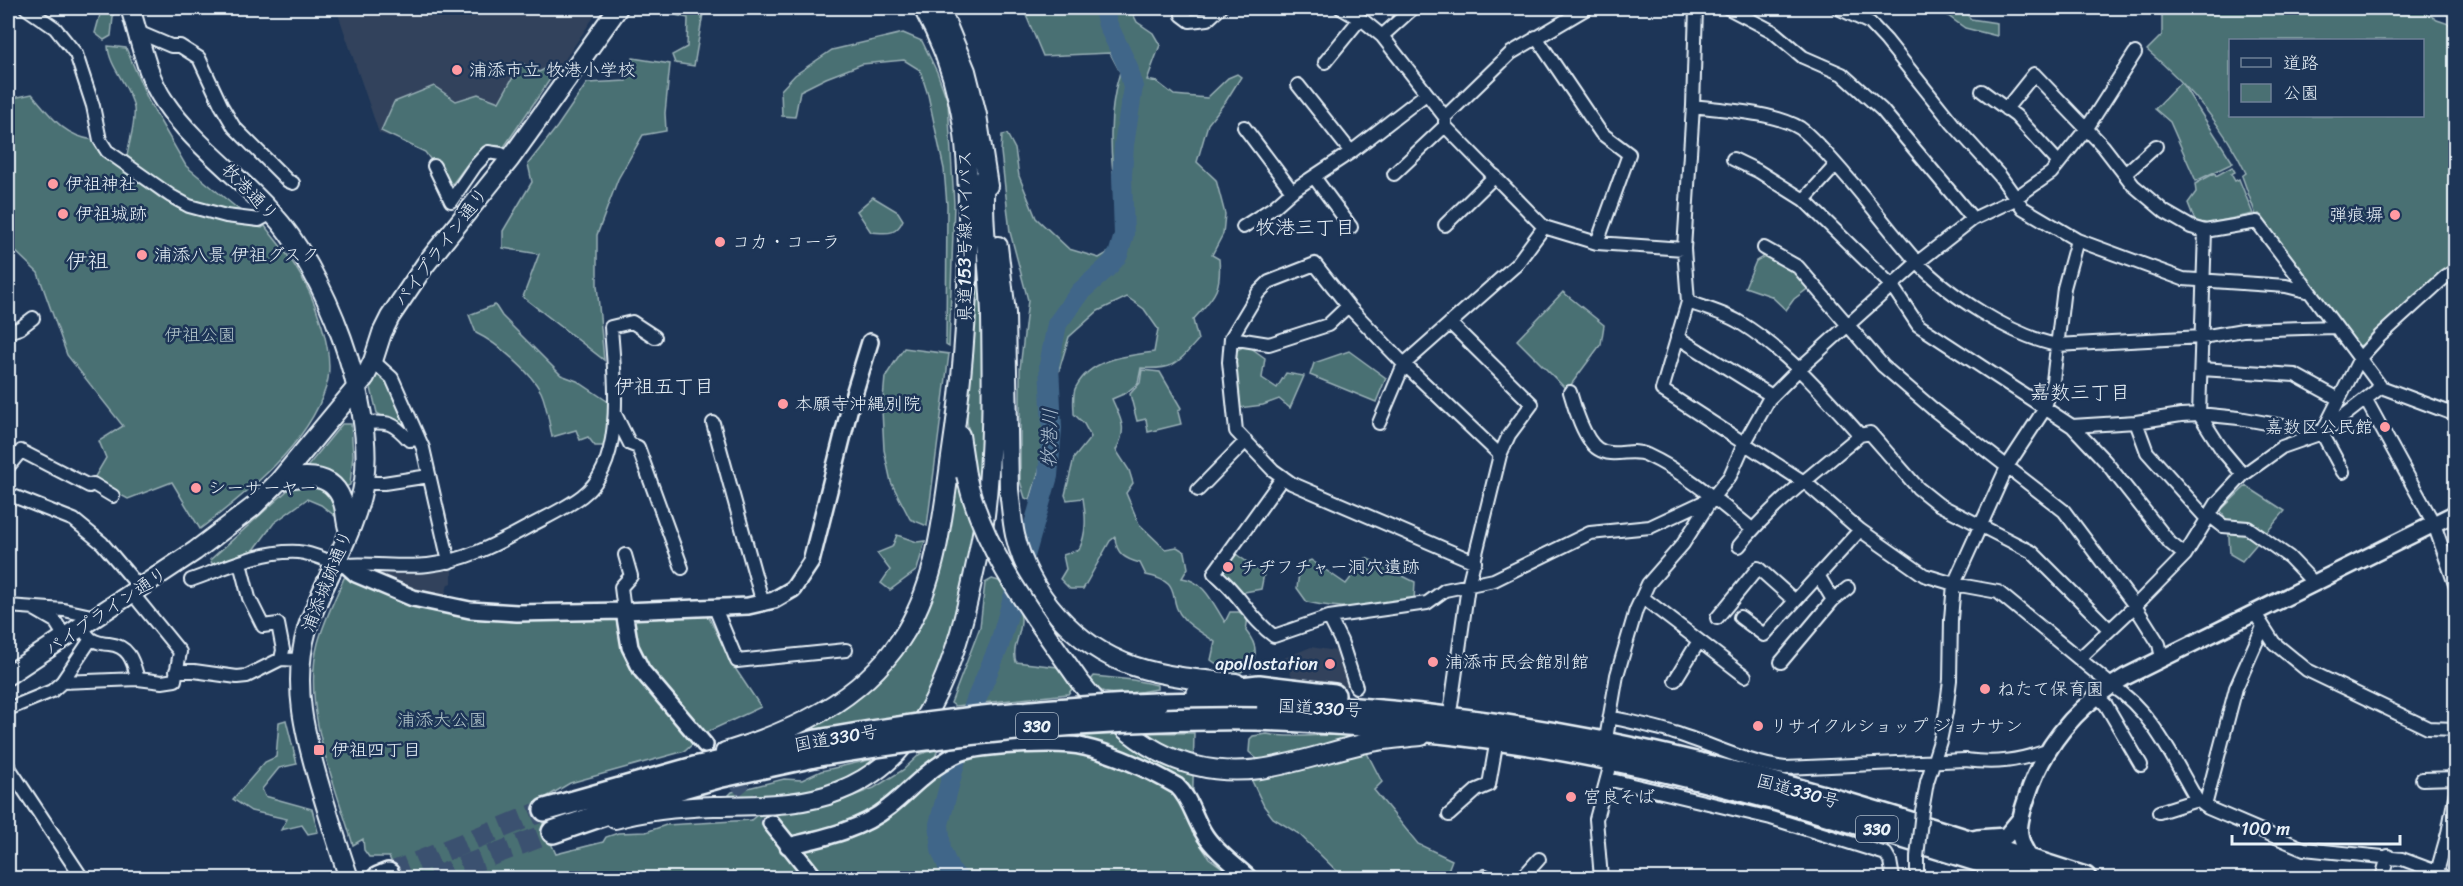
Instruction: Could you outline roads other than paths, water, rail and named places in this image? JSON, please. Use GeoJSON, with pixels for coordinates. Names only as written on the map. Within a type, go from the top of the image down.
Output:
{"type":"FeatureCollection","features":[{"type":"Feature","properties":{"kind":"highway","name":"国道330号"},"geometry":{"type":"LineString","coordinates":[[552,832],[692,784],[905,726],[1074,708],[1156,704],[1202,692],[1365,725],[1497,740],[1609,770],[1699,780],[2033,870],[2085,879]]}},
{"type":"Feature","properties":{"kind":"highway","name":"国道330号"},"geometry":{"type":"LineString","coordinates":[[545,810],[694,768],[818,748],[1057,724],[1131,720],[1258,703],[1365,710],[1450,719],[1588,740],[1671,758],[1807,793],[1938,832],[2033,870]]}},
{"type":"Feature","properties":{"kind":"highway"},"geometry":{"type":"LineString","coordinates":[[1258,703],[1451,706],[1559,723],[1608,725],[1671,758]]}},
{"type":"Feature","properties":{"kind":"main road","name":"牧港通り"},"geometry":{"type":"LineString","coordinates":[[130,8],[156,87],[169,109],[272,213],[295,242],[316,276],[357,387]]}},
{"type":"Feature","properties":{"kind":"main road","name":"パイプライン通り"},"geometry":{"type":"LineString","coordinates":[[8,675],[66,637],[89,628],[136,591],[226,529],[254,507],[279,481],[357,387],[373,361],[382,333],[399,302],[460,218],[510,159],[618,8]]}},
{"type":"Feature","properties":{"kind":"main road","name":"県道153号線バイパス"},"geometry":{"type":"LineString","coordinates":[[923,8],[941,44],[951,71],[959,101],[965,146],[969,253],[967,310],[959,400]]}},
{"type":"Feature","properties":{"kind":"main road","name":"県道153号線バイパス"},"geometry":{"type":"LineString","coordinates":[[940,8],[966,71],[976,115],[985,175]]}},
{"type":"Feature","properties":{"kind":"main road"},"geometry":{"type":"LineString","coordinates":[[985,175],[997,243],[1005,309],[1009,490],[1012,516],[1020,552],[1037,589],[1069,627],[1106,653],[1145,669],[1200,679],[1258,703]]}},
{"type":"Feature","properties":{"kind":"main road"},"geometry":{"type":"LineString","coordinates":[[552,832],[663,810],[789,803],[822,797],[851,786],[876,772],[903,747],[918,729],[943,682],[957,644],[981,544],[985,515],[992,395],[985,175]]}},
{"type":"Feature","properties":{"kind":"main road","name":"浦添城跡通り"},"geometry":{"type":"LineString","coordinates":[[349,879],[306,738],[299,692],[300,660],[312,614],[340,564],[348,530],[364,483],[364,423],[357,387]]}},
{"type":"Feature","properties":{"kind":"main road"},"geometry":{"type":"LineString","coordinates":[[959,400],[960,436],[966,475],[975,509],[988,542],[1005,572],[1080,682],[1101,709],[1126,732],[1151,748],[1181,761],[1222,769],[1259,769],[1374,741],[1423,736],[1435,732]]}},
{"type":"Feature","properties":{"kind":"main road"},"geometry":{"type":"LineString","coordinates":[[694,768],[722,753],[788,731],[822,712],[869,677],[901,639],[926,588],[937,553],[959,400]]}},
{"type":"Feature","properties":{"kind":"main road"},"geometry":{"type":"LineString","coordinates":[[279,481],[306,476],[318,477],[328,483],[341,496],[348,530]]}},
{"type":"Feature","properties":{"kind":"street"},"geometry":{"type":"LineString","coordinates":[[26,8],[56,28],[75,54],[93,106],[100,140],[107,150],[171,196],[189,206],[226,216],[259,220],[272,213]]}},
{"type":"Feature","properties":{"kind":"street"},"geometry":{"type":"LineString","coordinates":[[1183,8],[1182,15],[1190,21],[1208,19],[1220,8]]}},
{"type":"Feature","properties":{"kind":"street"},"geometry":{"type":"LineString","coordinates":[[1341,8],[1382,36],[1445,122],[1544,227],[1597,243],[1684,249]]}},
{"type":"Feature","properties":{"kind":"street"},"geometry":{"type":"LineString","coordinates":[[1382,36],[1413,8]]}},
{"type":"Feature","properties":{"kind":"street"},"geometry":{"type":"LineString","coordinates":[[1394,174],[1511,53],[1587,8]]}},
{"type":"Feature","properties":{"kind":"street"},"geometry":{"type":"LineString","coordinates":[[1696,8],[1693,106],[1684,249],[1688,302],[1662,390],[1804,482],[1860,530],[1924,575],[1954,584],[1998,592],[2111,685],[2129,697],[2154,726],[2201,803],[2304,849],[2388,856],[2402,859],[2442,875],[2456,791]]}},
{"type":"Feature","properties":{"kind":"street"},"geometry":{"type":"LineString","coordinates":[[1728,8],[1772,30],[1803,57],[1842,74],[1882,110],[1973,219]]}},
{"type":"Feature","properties":{"kind":"street"},"geometry":{"type":"LineString","coordinates":[[1838,8],[1870,23],[1886,40],[1953,124],[2000,176],[2023,208],[2077,240],[2183,279],[2286,286],[2310,292]]}},
{"type":"Feature","properties":{"kind":"street"},"geometry":{"type":"LineString","coordinates":[[1325,62],[1360,19]]}},
{"type":"Feature","properties":{"kind":"street"},"geometry":{"type":"LineString","coordinates":[[138,32],[171,46],[180,46],[199,58],[234,127],[288,182],[293,183]]}},
{"type":"Feature","properties":{"kind":"street"},"geometry":{"type":"LineString","coordinates":[[1536,37],[1601,132],[1629,154],[1597,243]]}},
{"type":"Feature","properties":{"kind":"street"},"geometry":{"type":"LineString","coordinates":[[2047,751],[2010,761],[1992,763],[1965,760],[1796,768],[1770,766],[1673,732],[1608,725],[1617,675],[1641,597],[1648,584],[1683,544],[1713,497],[1730,476],[1745,442],[1772,396],[1918,262],[1973,219],[2016,198],[2051,173],[2087,128],[2135,53]]}},
{"type":"Feature","properties":{"kind":"street"},"geometry":{"type":"LineString","coordinates":[[2006,109],[2034,74],[2087,128],[2133,185],[2165,212],[2191,227],[2205,231],[2257,222],[2381,387],[2456,416]]}},
{"type":"Feature","properties":{"kind":"street"},"geometry":{"type":"LineString","coordinates":[[1298,85],[1351,152]]}},
{"type":"Feature","properties":{"kind":"street"},"geometry":{"type":"LineString","coordinates":[[1982,91],[2016,116],[2059,163]]}},
{"type":"Feature","properties":{"kind":"street"},"geometry":{"type":"LineString","coordinates":[[1243,228],[1274,207],[1292,191],[1351,152],[1426,94]]}},
{"type":"Feature","properties":{"kind":"street"},"geometry":{"type":"LineString","coordinates":[[1693,106],[1750,114],[1779,120],[1800,128],[1836,165],[1918,262],[1981,313],[2018,332],[2057,345],[2202,337],[2243,330],[2334,327]]}},
{"type":"Feature","properties":{"kind":"street"},"geometry":{"type":"LineString","coordinates":[[1244,127],[1292,191]]}},
{"type":"Feature","properties":{"kind":"street"},"geometry":{"type":"LineString","coordinates":[[2125,174],[2156,146]]}},
{"type":"Feature","properties":{"kind":"street"},"geometry":{"type":"LineString","coordinates":[[434,166],[451,201],[475,166],[488,152],[501,154],[510,159]]}},
{"type":"Feature","properties":{"kind":"street"},"geometry":{"type":"LineString","coordinates":[[1733,159],[1758,171],[1804,200],[1892,286],[1918,326],[2044,410],[2072,426],[2105,461],[2170,543],[2185,555]]}},
{"type":"Feature","properties":{"kind":"street"},"geometry":{"type":"LineString","coordinates":[[1804,200],[1836,165]]}},
{"type":"Feature","properties":{"kind":"street"},"geometry":{"type":"LineString","coordinates":[[1445,225],[1495,176]]}},
{"type":"Feature","properties":{"kind":"street"},"geometry":{"type":"LineString","coordinates":[[1314,177],[1351,228]]}},
{"type":"Feature","properties":{"kind":"street"},"geometry":{"type":"LineString","coordinates":[[1379,423],[1404,364],[1516,265],[1544,227]]}},
{"type":"Feature","properties":{"kind":"street"},"geometry":{"type":"LineString","coordinates":[[2205,231],[2199,414],[2222,450],[2243,476]]}},
{"type":"Feature","properties":{"kind":"street"},"geometry":{"type":"LineString","coordinates":[[1917,879],[1922,811],[1942,733],[1950,680],[1954,584],[2008,465],[2044,410],[2054,381],[2064,288],[2077,240]]}},
{"type":"Feature","properties":{"kind":"street"},"geometry":{"type":"LineString","coordinates":[[1764,248],[1798,267],[1883,366],[1933,409],[2008,465],[2064,511],[2135,606],[2159,644],[2163,658]]}},
{"type":"Feature","properties":{"kind":"street"},"geometry":{"type":"LineString","coordinates":[[1475,562],[1314,495],[1283,477],[1236,431],[1229,362],[1231,338],[1258,293],[1269,282],[1315,264],[1348,306],[1404,364],[1500,454]]}},
{"type":"Feature","properties":{"kind":"street"},"geometry":{"type":"LineString","coordinates":[[2322,433],[2360,358],[2380,336],[2445,277],[2456,270]]}},
{"type":"Feature","properties":{"kind":"street"},"geometry":{"type":"LineString","coordinates":[[1688,302],[1737,321],[1771,344],[1799,369],[1860,435]]}},
{"type":"Feature","properties":{"kind":"street"},"geometry":{"type":"LineString","coordinates":[[1231,338],[1269,344],[1328,325],[1348,306]]}},
{"type":"Feature","properties":{"kind":"street"},"geometry":{"type":"LineString","coordinates":[[8,332],[20,328],[33,318]]}},
{"type":"Feature","properties":{"kind":"street"},"geometry":{"type":"LineString","coordinates":[[191,580],[269,555],[297,552],[340,564],[426,565],[449,562],[473,555],[501,542],[582,496],[599,478],[611,443],[615,414],[611,327],[632,322],[655,337]]}},
{"type":"Feature","properties":{"kind":"street"},"geometry":{"type":"LineString","coordinates":[[1450,323],[1532,404],[1509,435],[1500,454],[1468,586],[1451,706]]}},
{"type":"Feature","properties":{"kind":"street"},"geometry":{"type":"LineString","coordinates":[[1677,337],[1772,396]]}},
{"type":"Feature","properties":{"kind":"street"},"geometry":{"type":"LineString","coordinates":[[340,564],[356,574],[393,590],[448,607],[517,614],[715,608],[764,604],[793,589],[806,573],[811,562],[850,407],[870,342]]}},
{"type":"Feature","properties":{"kind":"street"},"geometry":{"type":"LineString","coordinates":[[373,361],[392,378],[419,439],[449,562]]}},
{"type":"Feature","properties":{"kind":"street"},"geometry":{"type":"LineString","coordinates":[[2201,369],[2295,375],[2339,399]]}},
{"type":"Feature","properties":{"kind":"street"},"geometry":{"type":"LineString","coordinates":[[2080,658],[2185,555],[2217,503],[2243,476],[2282,447],[2322,433],[2381,387]]}},
{"type":"Feature","properties":{"kind":"street"},"geometry":{"type":"LineString","coordinates":[[1570,392],[1577,416],[1596,448],[1609,454],[1645,453],[1713,497],[1752,529]]}},
{"type":"Feature","properties":{"kind":"street"},"geometry":{"type":"LineString","coordinates":[[2366,400],[2434,524],[2456,587]]}},
{"type":"Feature","properties":{"kind":"street"},"geometry":{"type":"LineString","coordinates":[[615,414],[630,444],[638,447],[682,568]]}},
{"type":"Feature","properties":{"kind":"street"},"geometry":{"type":"LineString","coordinates":[[2072,426],[2136,422],[2199,414],[2239,418],[2322,433]]}},
{"type":"Feature","properties":{"kind":"street"},"geometry":{"type":"LineString","coordinates":[[2136,422],[2147,452],[2208,517],[2223,526],[2248,528],[2289,557],[2314,583]]}},
{"type":"Feature","properties":{"kind":"street"},"geometry":{"type":"LineString","coordinates":[[364,423],[392,424],[409,440],[419,439]]}},
{"type":"Feature","properties":{"kind":"street"},"geometry":{"type":"LineString","coordinates":[[713,423],[764,604]]}},
{"type":"Feature","properties":{"kind":"street"},"geometry":{"type":"LineString","coordinates":[[1739,546],[1752,529],[1804,482],[1860,435],[1870,433],[1918,488],[1938,504],[2032,552],[2109,629]]}},
{"type":"Feature","properties":{"kind":"street"},"geometry":{"type":"LineString","coordinates":[[2322,433],[2343,472]]}},
{"type":"Feature","properties":{"kind":"street"},"geometry":{"type":"LineString","coordinates":[[1198,490],[1246,441]]}},
{"type":"Feature","properties":{"kind":"street"},"geometry":{"type":"LineString","coordinates":[[8,467],[21,451],[114,496]]}},
{"type":"Feature","properties":{"kind":"street"},"geometry":{"type":"LineString","coordinates":[[364,483],[384,483],[429,476]]}},
{"type":"Feature","properties":{"kind":"street"},"geometry":{"type":"LineString","coordinates":[[1283,477],[1214,573],[1244,602],[1263,628],[1274,636],[1329,617],[1427,603],[1445,591],[1494,580],[1590,533],[1650,527],[1713,497]]}},
{"type":"Feature","properties":{"kind":"street"},"geometry":{"type":"LineString","coordinates":[[8,494],[74,520],[102,543],[180,652],[175,680],[62,682]]}},
{"type":"Feature","properties":{"kind":"street"},"geometry":{"type":"LineString","coordinates":[[1938,832],[1971,838],[1998,839],[2009,834],[2020,819],[2032,782],[2047,751],[2074,715],[2096,695],[2163,658],[2456,513]]}},
{"type":"Feature","properties":{"kind":"street"},"geometry":{"type":"LineString","coordinates":[[1740,617],[1764,635],[1860,530]]}},
{"type":"Feature","properties":{"kind":"street"},"geometry":{"type":"LineString","coordinates":[[626,555],[631,576],[621,587],[630,647],[642,671],[705,745]]}},
{"type":"Feature","properties":{"kind":"street"},"geometry":{"type":"LineString","coordinates":[[240,563],[249,598],[263,626],[278,624],[283,650],[281,659]]}},
{"type":"Feature","properties":{"kind":"street"},"geometry":{"type":"LineString","coordinates":[[1717,618],[1758,568],[1795,600]]}},
{"type":"Feature","properties":{"kind":"street"},"geometry":{"type":"LineString","coordinates":[[1818,575],[1833,600]]}},
{"type":"Feature","properties":{"kind":"street"},"geometry":{"type":"LineString","coordinates":[[1782,662],[1833,600],[1848,588]]}},
{"type":"Feature","properties":{"kind":"street"},"geometry":{"type":"LineString","coordinates":[[1641,597],[1745,676]]}},
{"type":"Feature","properties":{"kind":"street"},"geometry":{"type":"LineString","coordinates":[[8,606],[64,610],[89,628],[103,644],[117,645],[129,654],[135,662],[138,679]]}},
{"type":"Feature","properties":{"kind":"street"},"geometry":{"type":"LineString","coordinates":[[715,608],[737,661],[846,650]]}},
{"type":"Feature","properties":{"kind":"street"},"geometry":{"type":"LineString","coordinates":[[35,609],[55,621],[66,637]]}},
{"type":"Feature","properties":{"kind":"street"},"geometry":{"type":"LineString","coordinates":[[2254,612],[2274,643],[2307,670],[2428,728],[2456,729]]}},
{"type":"Feature","properties":{"kind":"street"},"geometry":{"type":"LineString","coordinates":[[1329,617],[1341,641],[1356,687]]}},
{"type":"Feature","properties":{"kind":"street"},"geometry":{"type":"LineString","coordinates":[[2201,803],[2236,688],[2263,627]]}},
{"type":"Feature","properties":{"kind":"street"},"geometry":{"type":"LineString","coordinates":[[8,709],[52,691],[62,682],[89,628]]}},
{"type":"Feature","properties":{"kind":"street"},"geometry":{"type":"LineString","coordinates":[[1675,680],[1699,641]]}},
{"type":"Feature","properties":{"kind":"street"},"geometry":{"type":"LineString","coordinates":[[176,671],[194,671],[237,678],[247,676],[281,659],[300,660]]}},
{"type":"Feature","properties":{"kind":"street"},"geometry":{"type":"LineString","coordinates":[[2096,695],[2106,705],[2141,765]]}},
{"type":"Feature","properties":{"kind":"street"},"geometry":{"type":"LineString","coordinates":[[1449,815],[1477,790],[1490,785],[1497,740]]}},
{"type":"Feature","properties":{"kind":"street"},"geometry":{"type":"LineString","coordinates":[[788,846],[819,839],[865,822],[888,808],[943,762],[965,752],[1001,747],[1065,745],[1084,747],[1166,780],[1184,793],[1209,840],[1249,879]]}},
{"type":"Feature","properties":{"kind":"street"},"geometry":{"type":"LineString","coordinates":[[1601,879],[1596,819],[1609,770],[1886,854],[1890,861],[1893,879]]}},
{"type":"Feature","properties":{"kind":"street"},"geometry":{"type":"LineString","coordinates":[[9,773],[82,879]]}},
{"type":"Feature","properties":{"kind":"street"},"geometry":{"type":"LineString","coordinates":[[2422,779],[2456,778]]}},
{"type":"Feature","properties":{"kind":"street"},"geometry":{"type":"LineString","coordinates":[[2159,812],[2201,803]]}},
{"type":"Feature","properties":{"kind":"street"},"geometry":{"type":"LineString","coordinates":[[2020,819],[2021,843],[2033,870]]}},
{"type":"Feature","properties":{"kind":"street"},"geometry":{"type":"LineString","coordinates":[[771,823],[815,879]]}},
{"type":"Feature","properties":{"kind":"street"},"geometry":{"type":"LineString","coordinates":[[2382,879],[2388,856]]}},
{"type":"Feature","properties":{"kind":"street"},"geometry":{"type":"LineString","coordinates":[[1522,879],[1539,859]]}},
{"type":"Feature","properties":{"kind":"waterway","name":"牧港川"},"geometry":{"type":"LineString","coordinates":[[958,878],[950,871],[941,850],[939,824],[959,748],[999,646],[1048,476],[1052,428],[1049,365],[1057,324],[1080,292],[1118,255],[1124,235],[1122,176],[1124,145],[1133,87],[1128,67],[1108,25],[1103,8]]}},
{"type":"Feature","properties":{"kind":"tunnel"},"geometry":{"type":"LineString","coordinates":[[705,745],[771,823]]}},
{"type":"Feature","properties":{"kind":"tunnel"},"geometry":{"type":"LineString","coordinates":[[388,874],[545,810]]}},
{"type":"Feature","properties":{"kind":"tunnel"},"geometry":{"type":"LineString","coordinates":[[432,878],[553,832]]}},
{"type":"Feature","properties":{"kind":"place","name":"浦添市立 牧港小学校"},"geometry":{"type":"Point","coordinates":[457,70]}},
{"type":"Feature","properties":{"kind":"place","name":"伊祖神社"},"geometry":{"type":"Point","coordinates":[53,184]}},
{"type":"Feature","properties":{"kind":"place","name":"伊祖城跡"},"geometry":{"type":"Point","coordinates":[63,214]}},
{"type":"Feature","properties":{"kind":"place","name":"弾痕塀"},"geometry":{"type":"Point","coordinates":[2395,215]}},
{"type":"Feature","properties":{"kind":"place","name":"コカ・コーラ"},"geometry":{"type":"Point","coordinates":[720,242]}},
{"type":"Feature","properties":{"kind":"place","name":"浦添八景 伊祖グスク"},"geometry":{"type":"Point","coordinates":[142,255]}},
{"type":"Feature","properties":{"kind":"place","name":"本願寺沖縄別院"},"geometry":{"type":"Point","coordinates":[783,404]}},
{"type":"Feature","properties":{"kind":"place","name":"嘉数区公民館"},"geometry":{"type":"Point","coordinates":[2385,427]}},
{"type":"Feature","properties":{"kind":"place","name":"シーサーヤー"},"geometry":{"type":"Point","coordinates":[196,488]}},
{"type":"Feature","properties":{"kind":"place","name":"チヂフチャー洞穴遺跡"},"geometry":{"type":"Point","coordinates":[1228,567]}},
{"type":"Feature","properties":{"kind":"place","name":"浦添市民会館別館"},"geometry":{"type":"Point","coordinates":[1433,662]}},
{"type":"Feature","properties":{"kind":"place","name":"apollostation"},"geometry":{"type":"Point","coordinates":[1330,664]}},
{"type":"Feature","properties":{"kind":"place","name":"ねたて保育園"},"geometry":{"type":"Point","coordinates":[1985,689]}},
{"type":"Feature","properties":{"kind":"place","name":"リサイクルショップ ジョナサン"},"geometry":{"type":"Point","coordinates":[1758,726]}},
{"type":"Feature","properties":{"kind":"place","name":"伊祖四丁目"},"geometry":{"type":"Point","coordinates":[319,750]}},
{"type":"Feature","properties":{"kind":"place","name":"宮良そば"},"geometry":{"type":"Point","coordinates":[1571,797]}},
{"type":"Feature","properties":{"kind":"district","name":"牧港三丁目"},"geometry":{"type":"Point","coordinates":[1305,227]}},
{"type":"Feature","properties":{"kind":"district","name":"伊祖"},"geometry":{"type":"Point","coordinates":[87,261]}},
{"type":"Feature","properties":{"kind":"district","name":"伊祖五丁目"},"geometry":{"type":"Point","coordinates":[664,386]}},
{"type":"Feature","properties":{"kind":"district","name":"嘉数三丁目"},"geometry":{"type":"Point","coordinates":[2080,392]}},
{"type":"Feature","properties":{"kind":"park label","name":"伊祖公園"},"geometry":{"type":"Point","coordinates":[200,335]}},
{"type":"Feature","properties":{"kind":"park label","name":"浦添大公園"},"geometry":{"type":"Point","coordinates":[442,720]}}]}
